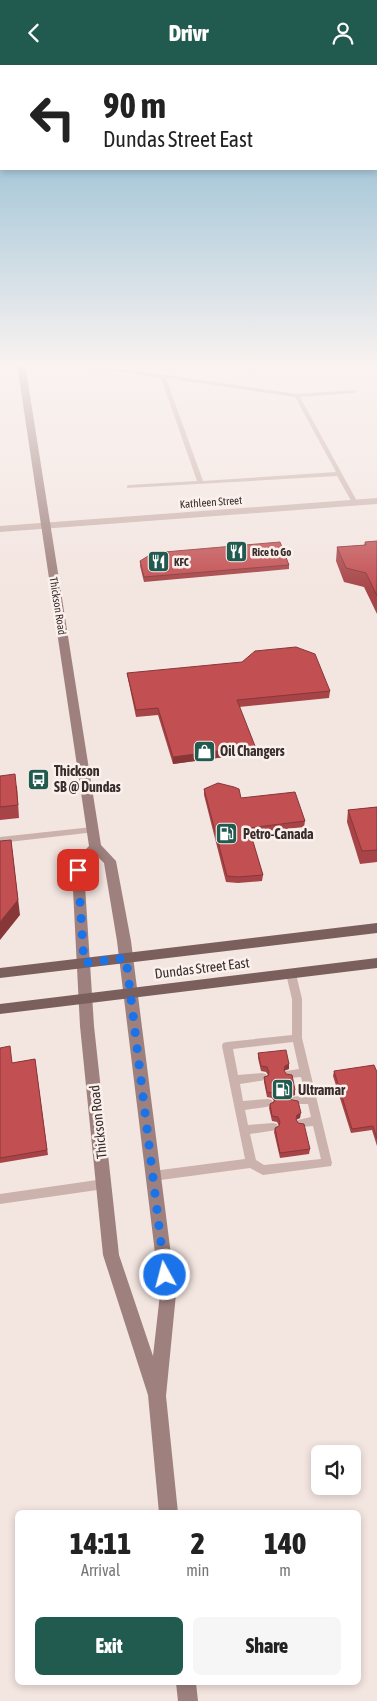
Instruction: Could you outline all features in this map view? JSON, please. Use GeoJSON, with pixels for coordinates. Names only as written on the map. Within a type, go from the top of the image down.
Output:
{"type":"FeatureCollection","features":[{"type":"Feature","properties":{"kind":"main road","name":"Thickson Road"},"geometry":{"type":"LineString","coordinates":[[33,440],[95,847],[110,861],[126,958],[168,1294],[157,1396],[169,1510]]}},
{"type":"Feature","properties":{"kind":"main road","name":"Thickson Road"},"geometry":{"type":"LineString","coordinates":[[95,847],[84,858],[78,870],[86,998],[111,1255],[157,1396]]}},
{"type":"Feature","properties":{"kind":"main road","name":"Dundas Street East"},"geometry":{"type":"LineString","coordinates":[[0,973],[377,928]]}},
{"type":"Feature","properties":{"kind":"main road","name":"Dundas Street East"},"geometry":{"type":"LineString","coordinates":[[0,1009],[377,963]]}},
{"type":"Feature","properties":{"kind":"main road"},"geometry":{"type":"LineString","coordinates":[[186,1685],[188,1701]]}},
{"type":"Feature","properties":{"kind":"street","name":"Kathleen Street"},"geometry":{"type":"LineString","coordinates":[[0,529],[377,501]]}},
{"type":"Feature","properties":{"kind":"lane"},"geometry":{"type":"LineString","coordinates":[[186,440],[201,483]]}},
{"type":"Feature","properties":{"kind":"lane"},"geometry":{"type":"LineString","coordinates":[[320,440],[355,503]]}},
{"type":"Feature","properties":{"kind":"lane"},"geometry":{"type":"LineString","coordinates":[[129,487],[338,474]]}},
{"type":"Feature","properties":{"kind":"lane"},"geometry":{"type":"LineString","coordinates":[[0,841],[92,830]]}},
{"type":"Feature","properties":{"kind":"lane"},"geometry":{"type":"LineString","coordinates":[[153,1176],[251,1163],[263,1170],[327,1163],[297,1038],[297,999],[291,974]]}},
{"type":"Feature","properties":{"kind":"lane"},"geometry":{"type":"LineString","coordinates":[[251,1163],[227,1046],[297,1038]]}},
{"type":"Feature","properties":{"kind":"lane"},"geometry":{"type":"LineString","coordinates":[[290,1073],[305,1072]]}},
{"type":"Feature","properties":{"kind":"lane"},"geometry":{"type":"LineString","coordinates":[[234,1080],[262,1077]]}},
{"type":"Feature","properties":{"kind":"lane"},"geometry":{"type":"LineString","coordinates":[[296,1100],[311,1099]]}},
{"type":"Feature","properties":{"kind":"lane"},"geometry":{"type":"LineString","coordinates":[[240,1106],[268,1103]]}},
{"type":"Feature","properties":{"kind":"lane"},"geometry":{"type":"LineString","coordinates":[[302,1123],[317,1121]]}},
{"type":"Feature","properties":{"kind":"lane"},"geometry":{"type":"LineString","coordinates":[[244,1130],[273,1127]]}},
{"type":"Feature","properties":{"kind":"lane"},"geometry":{"type":"LineString","coordinates":[[0,1199],[104,1184]]}},
{"type":"Feature","properties":{"kind":"building"},"geometry":{"type":"Polygon","coordinates":[[[377,541],[377,596],[366,573],[346,568],[337,547],[366,545],[365,542],[377,541]]]}},
{"type":"Feature","properties":{"kind":"building"},"geometry":{"type":"Polygon","coordinates":[[[280,542],[289,565],[144,577],[140,561],[153,553],[280,542]]]}},
{"type":"Feature","properties":{"kind":"building"},"geometry":{"type":"Polygon","coordinates":[[[296,647],[315,654],[330,691],[237,700],[255,746],[173,757],[158,708],[136,710],[127,673],[242,662],[255,651],[296,647]]]}},
{"type":"Feature","properties":{"kind":"building"},"geometry":{"type":"Polygon","coordinates":[[[15,774],[18,805],[0,807],[0,776],[15,774]]]}},
{"type":"Feature","properties":{"kind":"building"},"geometry":{"type":"Polygon","coordinates":[[[218,783],[239,789],[241,798],[295,792],[305,821],[249,828],[263,875],[227,876],[204,789],[218,783]]]}},
{"type":"Feature","properties":{"kind":"building"},"geometry":{"type":"Polygon","coordinates":[[[377,807],[377,850],[362,851],[348,810],[377,807]]]}},
{"type":"Feature","properties":{"kind":"building"},"geometry":{"type":"Polygon","coordinates":[[[11,840],[18,900],[0,922],[0,841],[11,840]]]}},
{"type":"Feature","properties":{"kind":"building"},"geometry":{"type":"Polygon","coordinates":[[[10,1046],[12,1063],[35,1059],[47,1150],[0,1158],[0,1048],[10,1046]]]}},
{"type":"Feature","properties":{"kind":"building"},"geometry":{"type":"Polygon","coordinates":[[[286,1050],[289,1064],[285,1066],[284,1070],[286,1074],[292,1075],[295,1090],[291,1092],[290,1096],[292,1100],[298,1101],[301,1113],[297,1115],[296,1119],[298,1123],[304,1124],[310,1149],[280,1153],[275,1128],[279,1126],[280,1122],[278,1117],[272,1116],[270,1104],[274,1102],[275,1098],[273,1093],[267,1092],[264,1077],[268,1076],[269,1072],[267,1067],[261,1066],[258,1053],[286,1050]]]}},
{"type":"Feature","properties":{"kind":"building"},"geometry":{"type":"Polygon","coordinates":[[[374,1065],[377,1072],[377,1139],[373,1126],[352,1129],[334,1071],[374,1065]]]}},
{"type":"Feature","properties":{"kind":"place","name":"Rice to Go"},"geometry":{"type":"Point","coordinates":[236,552]}},
{"type":"Feature","properties":{"kind":"place","name":"KFC"},"geometry":{"type":"Point","coordinates":[158,562]}},
{"type":"Feature","properties":{"kind":"place","name":"Oil Changers"},"geometry":{"type":"Point","coordinates":[204,751]}},
{"type":"Feature","properties":{"kind":"place","name":"Thickson SB @ Dundas"},"geometry":{"type":"Point","coordinates":[38,779]}},
{"type":"Feature","properties":{"kind":"place","name":"Petro-Canada"},"geometry":{"type":"Point","coordinates":[227,834]}},
{"type":"Feature","properties":{"kind":"place","name":"Ultramar"},"geometry":{"type":"Point","coordinates":[282,1090]}},
{"type":"Feature","properties":{"kind":"route"},"geometry":{"type":"LineString","coordinates":[[78,870],[84,963],[126,958],[165,1275]]}}]}
